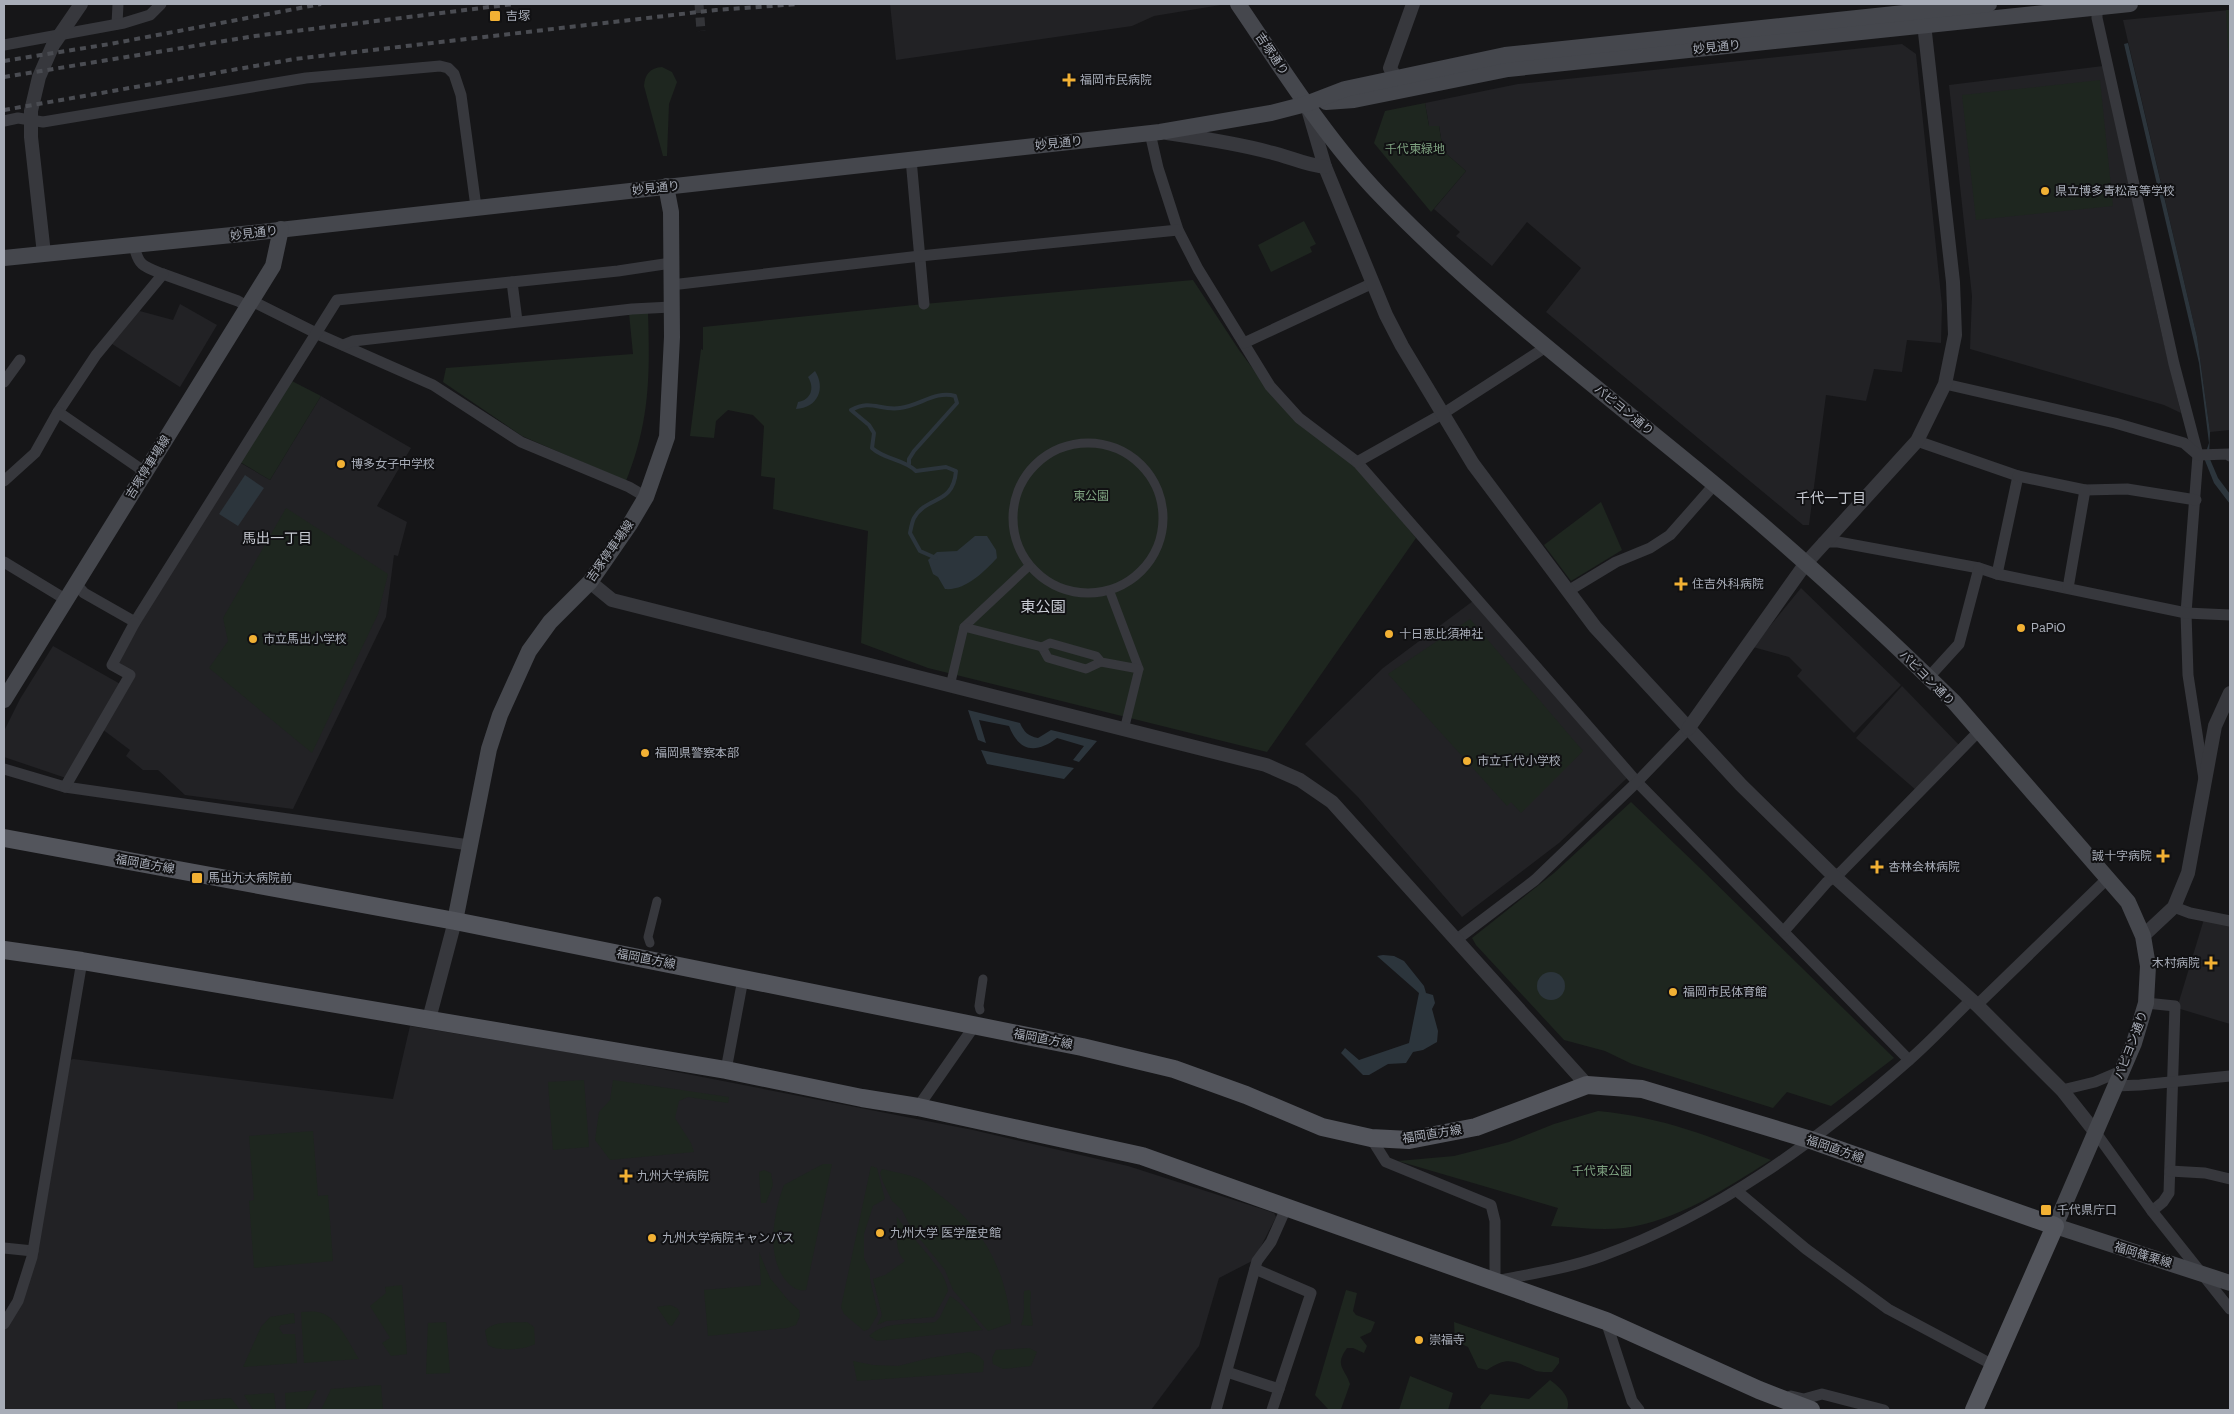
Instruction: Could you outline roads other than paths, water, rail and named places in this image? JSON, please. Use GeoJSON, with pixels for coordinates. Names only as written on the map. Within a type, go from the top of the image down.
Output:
{"type":"FeatureCollection","features":[{"type":"Feature","properties":{"kind":"main road","name":"吉塚通り"},"geometry":{"type":"LineString","coordinates":[[1238,4],[1306,104]]}},
{"type":"Feature","properties":{"kind":"main road","name":"妙見通り"},"geometry":{"type":"LineString","coordinates":[[1306,104],[1354,100],[1508,69],[1924,18],[1989,4]]}},
{"type":"Feature","properties":{"kind":"main road","name":"妙見通り"},"geometry":{"type":"LineString","coordinates":[[4,258],[1155,132],[1266,114],[1306,104],[1345,89],[1505,55],[1924,18],[2130,4]]}},
{"type":"Feature","properties":{"kind":"main road","name":"パピヨン通り"},"geometry":{"type":"LineString","coordinates":[[1306,104],[1378,193],[1448,260],[1546,347],[1714,484],[1806,563],[1928,678],[1979,731],[2109,877],[2128,902],[2143,936],[2148,966],[2146,1003],[2134,1043],[1995,1366],[1974,1410]]}},
{"type":"Feature","properties":{"kind":"main road","name":"吉塚停車場線"},"geometry":{"type":"LineString","coordinates":[[455,921],[489,750],[500,715],[529,651],[550,622],[590,582],[630,524],[646,497],[667,437],[672,337],[671,212],[666,186]]}},
{"type":"Feature","properties":{"kind":"main road","name":"吉塚停車場線"},"geometry":{"type":"LineString","coordinates":[[5,694],[273,266],[281,229]]}},
{"type":"Feature","properties":{"kind":"main road","name":"福岡直方線"},"geometry":{"type":"LineString","coordinates":[[4,838],[455,921],[743,979],[978,1018],[1082,1047],[1174,1069],[1246,1095],[1322,1126],[1371,1138],[1409,1140],[1476,1127],[1587,1085],[1642,1089],[1811,1140],[2055,1226]]}},
{"type":"Feature","properties":{"kind":"main road"},"geometry":{"type":"LineString","coordinates":[[4,950],[82,961],[726,1070],[862,1098],[918,1107],[1142,1156],[1288,1206],[1606,1321],[1759,1390],[1811,1410]]}},
{"type":"Feature","properties":{"kind":"main road","name":"福岡篠栗線"},"geometry":{"type":"LineString","coordinates":[[2055,1226],[2230,1284]]}},
{"type":"Feature","properties":{"kind":"street"},"geometry":{"type":"LineString","coordinates":[[44,254],[30,120],[39,77],[57,36],[81,4]]}},
{"type":"Feature","properties":{"kind":"street"},"geometry":{"type":"LineString","coordinates":[[117,24],[118,4]]}},
{"type":"Feature","properties":{"kind":"street"},"geometry":{"type":"LineString","coordinates":[[4,45],[117,24],[150,14],[161,4]]}},
{"type":"Feature","properties":{"kind":"street"},"geometry":{"type":"LineString","coordinates":[[1396,78],[1390,68],[1413,4]]}},
{"type":"Feature","properties":{"kind":"street"},"geometry":{"type":"LineString","coordinates":[[2097,5],[2098,18],[2174,364],[2198,455],[2186,613],[2188,675],[2204,783]]}},
{"type":"Feature","properties":{"kind":"street"},"geometry":{"type":"LineString","coordinates":[[1456,940],[1535,880],[1637,782],[1688,729],[1806,563],[1917,440],[1945,384],[1955,335],[1953,282],[1924,18]]}},
{"type":"Feature","properties":{"kind":"street"},"geometry":{"type":"LineString","coordinates":[[4,121],[18,118],[43,122],[306,78],[440,66],[448,68],[454,74],[461,95],[476,207]]}},
{"type":"Feature","properties":{"kind":"street"},"geometry":{"type":"LineString","coordinates":[[1306,104],[1324,167],[1402,346],[1473,464],[1595,627],[1688,729],[1835,877],[1974,1003],[2062,1090],[2096,1133],[2152,1211],[2230,1309]]}},
{"type":"Feature","properties":{"kind":"street"},"geometry":{"type":"LineString","coordinates":[[1324,167],[1305,164],[1273,152],[1246,146],[1155,132],[1158,168],[1178,230],[1198,269],[1270,386],[1299,418],[1357,462],[1637,782],[1909,1060]]}},
{"type":"Feature","properties":{"kind":"street"},"geometry":{"type":"LineString","coordinates":[[911,159],[924,304]]}},
{"type":"Feature","properties":{"kind":"street"},"geometry":{"type":"LineString","coordinates":[[671,285],[920,256],[1178,230]]}},
{"type":"Feature","properties":{"kind":"street"},"geometry":{"type":"LineString","coordinates":[[134,245],[137,259],[144,267],[250,304],[433,384],[521,442],[646,497]]}},
{"type":"Feature","properties":{"kind":"street"},"geometry":{"type":"LineString","coordinates":[[65,787],[130,676],[112,665],[135,622],[337,300],[671,263]]}},
{"type":"Feature","properties":{"kind":"street"},"geometry":{"type":"LineString","coordinates":[[4,481],[35,453],[58,412],[96,354],[162,274]]}},
{"type":"Feature","properties":{"kind":"street"},"geometry":{"type":"LineString","coordinates":[[512,282],[517,321]]}},
{"type":"Feature","properties":{"kind":"street"},"geometry":{"type":"LineString","coordinates":[[1244,343],[1373,283]]}},
{"type":"Feature","properties":{"kind":"street"},"geometry":{"type":"LineString","coordinates":[[343,344],[353,341],[517,321],[671,307]]}},
{"type":"Feature","properties":{"kind":"street"},"geometry":{"type":"LineString","coordinates":[[1357,462],[1444,413],[1546,347]]}},
{"type":"Feature","properties":{"kind":"street"},"geometry":{"type":"LineString","coordinates":[[4,382],[20,360]]}},
{"type":"Feature","properties":{"kind":"street"},"geometry":{"type":"LineString","coordinates":[[1945,384],[2114,423],[2184,443],[2198,455],[2229,454],[2230,456]]}},
{"type":"Feature","properties":{"kind":"street"},"geometry":{"type":"LineString","coordinates":[[58,412],[144,472]]}},
{"type":"Feature","properties":{"kind":"street"},"geometry":{"type":"LineString","coordinates":[[1917,440],[2018,476],[2085,490],[2127,488],[2196,500]]}},
{"type":"Feature","properties":{"kind":"street"},"geometry":{"type":"LineString","coordinates":[[1077,442],[1103,443],[1137,460],[1154,480],[1164,513],[1161,539],[1156,552],[1140,573],[1110,592],[1082,594],[1057,587],[1029,566],[1022,554],[1013,529],[1014,502],[1031,468],[1052,451],[1077,442]]}},
{"type":"Feature","properties":{"kind":"street"},"geometry":{"type":"LineString","coordinates":[[1997,574],[2018,476]]}},
{"type":"Feature","properties":{"kind":"street"},"geometry":{"type":"LineString","coordinates":[[1568,591],[1616,562],[1650,548],[1670,535],[1714,484]]}},
{"type":"Feature","properties":{"kind":"street"},"geometry":{"type":"LineString","coordinates":[[2068,588],[2085,490]]}},
{"type":"Feature","properties":{"kind":"street"},"geometry":{"type":"LineString","coordinates":[[1823,542],[1838,542],[1979,568],[1997,574],[2186,613],[2230,615]]}},
{"type":"Feature","properties":{"kind":"street"},"geometry":{"type":"LineString","coordinates":[[4,562],[65,599]]}},
{"type":"Feature","properties":{"kind":"street"},"geometry":{"type":"LineString","coordinates":[[950,686],[964,628],[1029,566]]}},
{"type":"Feature","properties":{"kind":"street"},"geometry":{"type":"LineString","coordinates":[[1928,678],[1959,644],[1979,568]]}},
{"type":"Feature","properties":{"kind":"street"},"geometry":{"type":"LineString","coordinates":[[590,582],[612,600],[1266,765],[1300,780],[1332,802],[1587,1085]]}},
{"type":"Feature","properties":{"kind":"street"},"geometry":{"type":"LineString","coordinates":[[75,583],[84,592],[135,622]]}},
{"type":"Feature","properties":{"kind":"street"},"geometry":{"type":"LineString","coordinates":[[1110,592],[1139,669],[1124,730]]}},
{"type":"Feature","properties":{"kind":"street"},"geometry":{"type":"LineString","coordinates":[[964,628],[1042,647],[1050,643],[1096,656],[1100,662]]}},
{"type":"Feature","properties":{"kind":"street"},"geometry":{"type":"LineString","coordinates":[[1042,647],[1048,658],[1086,669],[1100,662],[1139,669]]}},
{"type":"Feature","properties":{"kind":"street"},"geometry":{"type":"LineString","coordinates":[[2143,936],[2174,907],[2188,873],[2215,726],[2230,693]]}},
{"type":"Feature","properties":{"kind":"street"},"geometry":{"type":"LineString","coordinates":[[1784,931],[1827,882],[1835,877],[1979,731]]}},
{"type":"Feature","properties":{"kind":"street"},"geometry":{"type":"LineString","coordinates":[[4,769],[65,787],[469,845]]}},
{"type":"Feature","properties":{"kind":"street"},"geometry":{"type":"LineString","coordinates":[[1371,1138],[1386,1162],[1491,1205],[1495,1221],[1495,1281],[1601,1256],[1660,1232],[1737,1191],[1778,1165],[1865,1098],[1909,1060],[1974,1003],[2109,877]]}},
{"type":"Feature","properties":{"kind":"street"},"geometry":{"type":"LineString","coordinates":[[650,943],[648,937],[657,901]]}},
{"type":"Feature","properties":{"kind":"street"},"geometry":{"type":"LineString","coordinates":[[2174,907],[2190,913],[2230,921]]}},
{"type":"Feature","properties":{"kind":"street"},"geometry":{"type":"LineString","coordinates":[[429,1019],[455,921]]}},
{"type":"Feature","properties":{"kind":"street"},"geometry":{"type":"LineString","coordinates":[[4,1324],[18,1301],[33,1250],[82,961]]}},
{"type":"Feature","properties":{"kind":"street"},"geometry":{"type":"LineString","coordinates":[[726,1070],[743,979]]}},
{"type":"Feature","properties":{"kind":"street"},"geometry":{"type":"LineString","coordinates":[[918,1107],[978,1018],[983,979]]}},
{"type":"Feature","properties":{"kind":"street"},"geometry":{"type":"LineString","coordinates":[[2146,1003],[2175,1006],[2169,1193],[2163,1202],[2152,1211]]}},
{"type":"Feature","properties":{"kind":"street"},"geometry":{"type":"LineString","coordinates":[[2062,1090],[2118,1078],[2174,1081],[2230,1076]]}},
{"type":"Feature","properties":{"kind":"street"},"geometry":{"type":"LineString","coordinates":[[2170,1171],[2205,1174],[2230,1179]]}},
{"type":"Feature","properties":{"kind":"street"},"geometry":{"type":"LineString","coordinates":[[1737,1191],[1806,1249],[1888,1309],[1995,1366]]}},
{"type":"Feature","properties":{"kind":"street"},"geometry":{"type":"LineString","coordinates":[[1216,1410],[1257,1261],[1270,1242],[1288,1206]]}},
{"type":"Feature","properties":{"kind":"street"},"geometry":{"type":"LineString","coordinates":[[4,1248],[33,1250]]}},
{"type":"Feature","properties":{"kind":"street"},"geometry":{"type":"LineString","coordinates":[[1255,1270],[1311,1293],[1272,1410]]}},
{"type":"Feature","properties":{"kind":"street"},"geometry":{"type":"LineString","coordinates":[[1606,1321],[1632,1401],[1640,1410]]}},
{"type":"Feature","properties":{"kind":"street"},"geometry":{"type":"LineString","coordinates":[[1227,1372],[1279,1389]]}},
{"type":"Feature","properties":{"kind":"street"},"geometry":{"type":"LineString","coordinates":[[1759,1390],[1804,1399],[1822,1394],[1884,1410]]}},
{"type":"Feature","properties":{"kind":"waterway"},"geometry":{"type":"LineString","coordinates":[[909,464],[909,459],[914,451],[957,403],[955,396],[941,395],[900,408],[864,405],[851,410],[869,425],[874,433],[872,448],[877,452],[906,464],[916,471],[946,467],[956,471],[950,490],[919,511],[914,518],[910,533],[920,551],[936,558]]}},
{"type":"Feature","properties":{"kind":"tunnel"},"geometry":{"type":"LineString","coordinates":[[699,4],[701,31]]}},
{"type":"Feature","properties":{"kind":"railway"},"geometry":{"type":"LineString","coordinates":[[4,61],[110,44],[321,4]]}},
{"type":"Feature","properties":{"kind":"railway"},"geometry":{"type":"LineString","coordinates":[[4,77],[255,36],[514,4]]}},
{"type":"Feature","properties":{"kind":"railway"},"geometry":{"type":"LineString","coordinates":[[4,110],[295,59],[716,10],[799,4]]}},
{"type":"Feature","properties":{"kind":"place","name":"吉塚"},"geometry":{"type":"Point","coordinates":[495,16]}},
{"type":"Feature","properties":{"kind":"place","name":"福岡市民病院"},"geometry":{"type":"Point","coordinates":[1069,80]}},
{"type":"Feature","properties":{"kind":"place","name":"県立博多青松高等学校"},"geometry":{"type":"Point","coordinates":[2045,191]}},
{"type":"Feature","properties":{"kind":"place","name":"博多女子中学校"},"geometry":{"type":"Point","coordinates":[341,464]}},
{"type":"Feature","properties":{"kind":"place","name":"住吉外科病院"},"geometry":{"type":"Point","coordinates":[1681,584]}},
{"type":"Feature","properties":{"kind":"place","name":"PaPiO"},"geometry":{"type":"Point","coordinates":[2021,628]}},
{"type":"Feature","properties":{"kind":"place","name":"十日恵比須神社"},"geometry":{"type":"Point","coordinates":[1389,634]}},
{"type":"Feature","properties":{"kind":"place","name":"市立馬出小学校"},"geometry":{"type":"Point","coordinates":[253,639]}},
{"type":"Feature","properties":{"kind":"place","name":"福岡県警察本部"},"geometry":{"type":"Point","coordinates":[645,753]}},
{"type":"Feature","properties":{"kind":"place","name":"市立千代小学校"},"geometry":{"type":"Point","coordinates":[1467,761]}},
{"type":"Feature","properties":{"kind":"place","name":"誠十字病院"},"geometry":{"type":"Point","coordinates":[2163,856]}},
{"type":"Feature","properties":{"kind":"place","name":"杏林会林病院"},"geometry":{"type":"Point","coordinates":[1877,867]}},
{"type":"Feature","properties":{"kind":"place","name":"馬出九大病院前"},"geometry":{"type":"Point","coordinates":[197,878]}},
{"type":"Feature","properties":{"kind":"place","name":"木村病院"},"geometry":{"type":"Point","coordinates":[2211,963]}},
{"type":"Feature","properties":{"kind":"place","name":"福岡市民体育館"},"geometry":{"type":"Point","coordinates":[1673,992]}},
{"type":"Feature","properties":{"kind":"place","name":"九州大学病院"},"geometry":{"type":"Point","coordinates":[626,1176]}},
{"type":"Feature","properties":{"kind":"place","name":"千代県庁口"},"geometry":{"type":"Point","coordinates":[2046,1210]}},
{"type":"Feature","properties":{"kind":"place","name":"九州大学 医学歴史館"},"geometry":{"type":"Point","coordinates":[880,1233]}},
{"type":"Feature","properties":{"kind":"place","name":"九州大学病院キャンパス"},"geometry":{"type":"Point","coordinates":[652,1238]}},
{"type":"Feature","properties":{"kind":"place","name":"崇福寺"},"geometry":{"type":"Point","coordinates":[1419,1340]}},
{"type":"Feature","properties":{"kind":"district","name":"千代一丁目"},"geometry":{"type":"Point","coordinates":[1831,498]}},
{"type":"Feature","properties":{"kind":"district","name":"馬出一丁目"},"geometry":{"type":"Point","coordinates":[277,538]}},
{"type":"Feature","properties":{"kind":"district","name":"東公園"},"geometry":{"type":"Point","coordinates":[1043,607]}},
{"type":"Feature","properties":{"kind":"park label","name":"千代東緑地"},"geometry":{"type":"Point","coordinates":[1415,149]}},
{"type":"Feature","properties":{"kind":"park label","name":"千代東公園"},"geometry":{"type":"Point","coordinates":[1602,1171]}}]}
